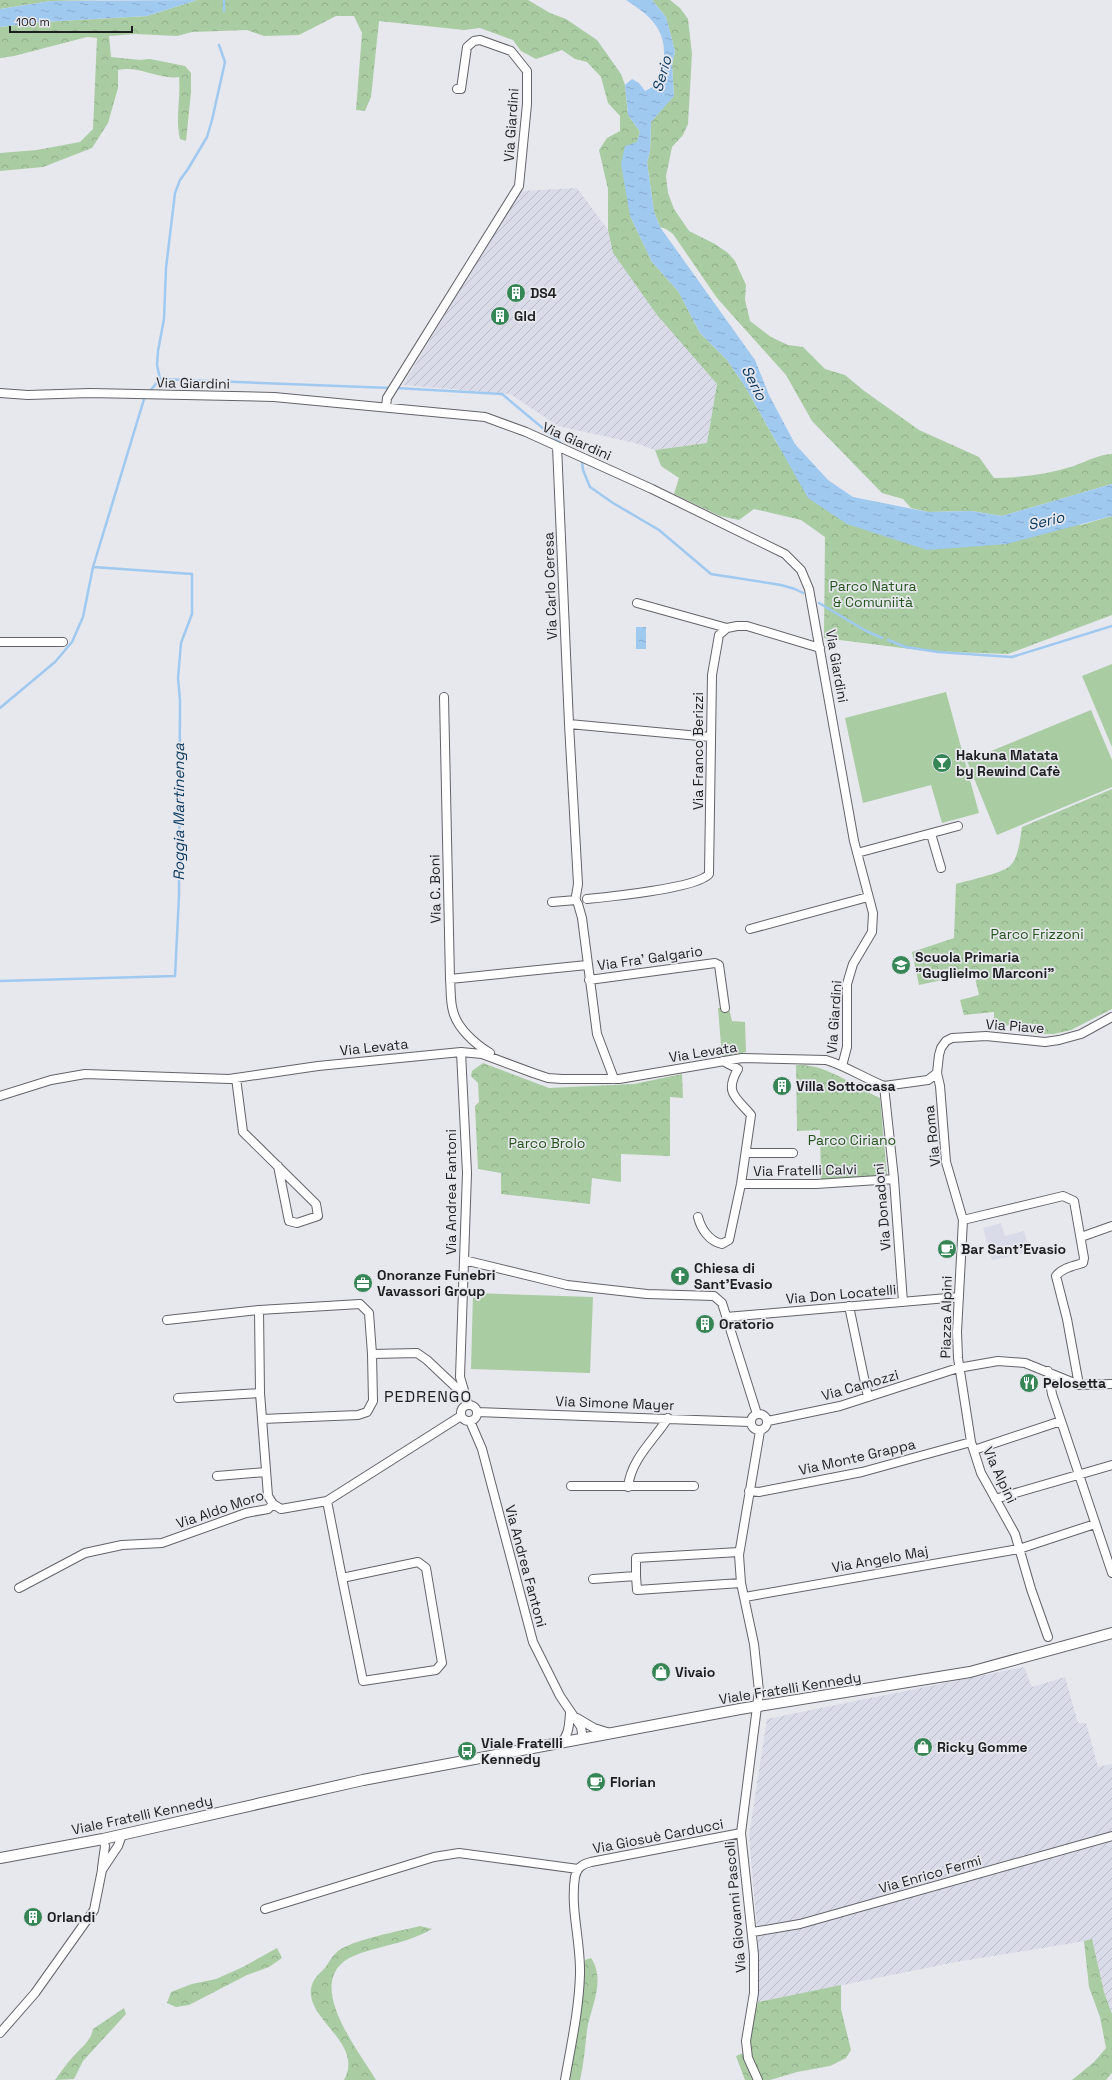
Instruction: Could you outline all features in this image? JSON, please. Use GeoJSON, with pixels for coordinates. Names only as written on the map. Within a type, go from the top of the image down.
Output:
{"type":"FeatureCollection","features":[{"type":"Feature","properties":{"kind":"street","name":"Via Giardini"},"geometry":{"type":"LineString","coordinates":[[386,407],[387,398],[519,186],[527,104],[527,71],[512,51],[480,40],[474,41],[467,47],[461,89],[457,89]]}},
{"type":"Feature","properties":{"kind":"street","name":"Via Giardini"},"geometry":{"type":"LineString","coordinates":[[0,393],[28,395],[90,393],[274,397],[485,416],[526,432],[659,492],[785,554],[801,570],[806,579],[857,853],[873,913],[872,932],[853,964],[847,984],[847,1047],[842,1066]]}},
{"type":"Feature","properties":{"kind":"street","name":"Via Carlo Ceresa"},"geometry":{"type":"LineString","coordinates":[[557,446],[569,724],[578,884],[582,899],[582,918],[587,966],[597,1034],[614,1079]]}},
{"type":"Feature","properties":{"kind":"street"},"geometry":{"type":"LineString","coordinates":[[637,603],[727,628],[747,626],[820,648]]}},
{"type":"Feature","properties":{"kind":"street","name":"Via Franco Berizzi"},"geometry":{"type":"LineString","coordinates":[[582,899],[658,890],[707,877],[711,870],[710,737],[712,675],[719,635],[727,628]]}},
{"type":"Feature","properties":{"kind":"street"},"geometry":{"type":"LineString","coordinates":[[0,642],[63,642]]}},
{"type":"Feature","properties":{"kind":"street","name":"Via C. Boni"},"geometry":{"type":"LineString","coordinates":[[444,697],[452,1011],[456,1019],[480,1047],[499,1059]]}},
{"type":"Feature","properties":{"kind":"street"},"geometry":{"type":"LineString","coordinates":[[569,724],[710,737]]}},
{"type":"Feature","properties":{"kind":"street"},"geometry":{"type":"LineString","coordinates":[[857,853],[958,826]]}},
{"type":"Feature","properties":{"kind":"street"},"geometry":{"type":"LineString","coordinates":[[931,834],[941,868]]}},
{"type":"Feature","properties":{"kind":"street"},"geometry":{"type":"LineString","coordinates":[[750,929],[868,897]]}},
{"type":"Feature","properties":{"kind":"street"},"geometry":{"type":"LineString","coordinates":[[552,902],[582,899]]}},
{"type":"Feature","properties":{"kind":"street","name":"Via Fra' Galgario"},"geometry":{"type":"LineString","coordinates":[[589,980],[715,963],[718,965],[726,1008]]}},
{"type":"Feature","properties":{"kind":"street","name":"Via Fra' Galgario"},"geometry":{"type":"LineString","coordinates":[[450,979],[587,966]]}},
{"type":"Feature","properties":{"kind":"street","name":"Via Piave"},"geometry":{"type":"LineString","coordinates":[[937,1073],[939,1055],[946,1041],[963,1036],[1045,1042],[1081,1034],[1112,1017]]}},
{"type":"Feature","properties":{"kind":"street","name":"Via Levata"},"geometry":{"type":"LineString","coordinates":[[0,1096],[51,1080],[85,1074],[213,1080],[318,1066],[461,1052],[482,1054],[499,1059],[548,1078],[614,1079],[748,1058],[826,1060],[842,1066],[863,1078],[884,1086]]}},
{"type":"Feature","properties":{"kind":"street","name":"Via Andrea Fantoni"},"geometry":{"type":"LineString","coordinates":[[461,1052],[467,1173],[460,1377],[464,1395],[468,1404]]}},
{"type":"Feature","properties":{"kind":"street"},"geometry":{"type":"LineString","coordinates":[[698,1217],[706,1235],[713,1241],[726,1243],[730,1237],[742,1184],[751,1115],[733,1095],[731,1087],[733,1077],[748,1058]]}},
{"type":"Feature","properties":{"kind":"street"},"geometry":{"type":"LineString","coordinates":[[723,1061],[738,1069]]}},
{"type":"Feature","properties":{"kind":"street"},"geometry":{"type":"LineString","coordinates":[[884,1086],[928,1080],[937,1073]]}},
{"type":"Feature","properties":{"kind":"street","name":"Via Roma"},"geometry":{"type":"LineString","coordinates":[[937,1073],[940,1086],[946,1162],[963,1220]]}},
{"type":"Feature","properties":{"kind":"street"},"geometry":{"type":"LineString","coordinates":[[236,1078],[243,1132],[253,1143],[278,1166],[316,1204],[318,1216],[297,1223],[289,1221],[278,1166]]}},
{"type":"Feature","properties":{"kind":"street","name":"Via Donadoni"},"geometry":{"type":"LineString","coordinates":[[884,1086],[894,1179],[903,1302]]}},
{"type":"Feature","properties":{"kind":"street"},"geometry":{"type":"LineString","coordinates":[[747,1153],[793,1153]]}},
{"type":"Feature","properties":{"kind":"street","name":"Via Fratelli Calvi"},"geometry":{"type":"LineString","coordinates":[[742,1184],[816,1184],[894,1179]]}},
{"type":"Feature","properties":{"kind":"street"},"geometry":{"type":"LineString","coordinates":[[963,1220],[1057,1200],[1063,1196],[1074,1201],[1082,1236],[1083,1263],[1069,1267],[1059,1272],[1056,1276],[1069,1326],[1079,1385],[1112,1384]]}},
{"type":"Feature","properties":{"kind":"street","name":"Piazza Alpini"},"geometry":{"type":"LineString","coordinates":[[958,1368],[957,1332],[963,1220]]}},
{"type":"Feature","properties":{"kind":"street"},"geometry":{"type":"LineString","coordinates":[[1082,1236],[1112,1226]]}},
{"type":"Feature","properties":{"kind":"street"},"geometry":{"type":"LineString","coordinates":[[464,1260],[567,1285],[646,1294],[710,1295],[718,1299],[722,1303],[757,1414]]}},
{"type":"Feature","properties":{"kind":"street","name":"Via Don Locatelli"},"geometry":{"type":"LineString","coordinates":[[726,1317],[959,1297]]}},
{"type":"Feature","properties":{"kind":"street"},"geometry":{"type":"LineString","coordinates":[[166,1320],[259,1310],[360,1304],[369,1313],[372,1354],[372,1401],[367,1412],[358,1415],[262,1419]]}},
{"type":"Feature","properties":{"kind":"street"},"geometry":{"type":"LineString","coordinates":[[849,1306],[868,1397]]}},
{"type":"Feature","properties":{"kind":"street"},"geometry":{"type":"LineString","coordinates":[[259,1310],[260,1393],[268,1496],[273,1504]]}},
{"type":"Feature","properties":{"kind":"street"},"geometry":{"type":"LineString","coordinates":[[372,1354],[417,1353],[428,1360],[464,1395]]}},
{"type":"Feature","properties":{"kind":"street","name":"Via Camozzi"},"geometry":{"type":"LineString","coordinates":[[768,1421],[840,1406],[958,1368],[982,1362],[1013,1361],[1025,1363],[1048,1371],[1079,1385]]}},
{"type":"Feature","properties":{"kind":"street","name":"Via Alpini"},"geometry":{"type":"LineString","coordinates":[[958,1368],[972,1446],[981,1473],[1015,1534],[1031,1588],[1048,1637]]}},
{"type":"Feature","properties":{"kind":"street"},"geometry":{"type":"LineString","coordinates":[[1048,1371],[1052,1394],[1112,1573]]}},
{"type":"Feature","properties":{"kind":"street"},"geometry":{"type":"LineString","coordinates":[[178,1398],[260,1393]]}},
{"type":"Feature","properties":{"kind":"street"},"geometry":{"type":"LineString","coordinates":[[468,1404],[475,1407],[477,1412],[476,1418],[470,1421],[465,1420],[461,1416],[461,1410],[468,1404]]}},
{"type":"Feature","properties":{"kind":"street","name":"Via Simone Mayer"},"geometry":{"type":"LineString","coordinates":[[477,1412],[751,1422]]}},
{"type":"Feature","properties":{"kind":"street"},"geometry":{"type":"LineString","coordinates":[[757,1414],[764,1415],[768,1421],[766,1428],[760,1431],[754,1429],[751,1422],[753,1417],[757,1414]]}},
{"type":"Feature","properties":{"kind":"street","name":"Via Aldo Moro"},"geometry":{"type":"LineString","coordinates":[[18,1588],[85,1553],[122,1545],[162,1543],[246,1513],[268,1509],[273,1504],[281,1509],[327,1501],[461,1416]]}},
{"type":"Feature","properties":{"kind":"street"},"geometry":{"type":"LineString","coordinates":[[628,1487],[629,1478],[635,1463],[668,1418]]}},
{"type":"Feature","properties":{"kind":"street","name":"Via Andrea Fantoni"},"geometry":{"type":"LineString","coordinates":[[470,1421],[482,1449],[533,1642],[570,1713],[581,1727],[583,1739]]}},
{"type":"Feature","properties":{"kind":"street","name":"Via Monte Grappa"},"geometry":{"type":"LineString","coordinates":[[749,1491],[759,1492],[862,1472],[972,1446],[1061,1421]]}},
{"type":"Feature","properties":{"kind":"street","name":"Via Giovanni Pascoli"},"geometry":{"type":"LineString","coordinates":[[758,2080],[748,2058],[746,2041],[754,1992],[753,1932],[741,1833],[759,1691],[754,1644],[741,1583],[739,1552],[760,1431]]}},
{"type":"Feature","properties":{"kind":"street"},"geometry":{"type":"LineString","coordinates":[[995,1499],[1112,1465]]}},
{"type":"Feature","properties":{"kind":"street"},"geometry":{"type":"LineString","coordinates":[[217,1476],[266,1472]]}},
{"type":"Feature","properties":{"kind":"street"},"geometry":{"type":"LineString","coordinates":[[571,1486],[694,1486]]}},
{"type":"Feature","properties":{"kind":"street"},"geometry":{"type":"LineString","coordinates":[[327,1501],[342,1578],[363,1682],[436,1670],[442,1663],[426,1568],[418,1562],[342,1578]]}},
{"type":"Feature","properties":{"kind":"street","name":"Via Angelo Maj"},"geometry":{"type":"LineString","coordinates":[[745,1597],[1019,1549],[1095,1524]]}},
{"type":"Feature","properties":{"kind":"street"},"geometry":{"type":"LineString","coordinates":[[739,1552],[636,1558],[636,1576],[637,1590],[741,1583]]}},
{"type":"Feature","properties":{"kind":"street"},"geometry":{"type":"LineString","coordinates":[[593,1579],[636,1576]]}},
{"type":"Feature","properties":{"kind":"street","name":"Viale Fratelli Kennedy"},"geometry":{"type":"LineString","coordinates":[[0,1858],[122,1835],[363,1780],[758,1706],[970,1672],[1112,1633]]}},
{"type":"Feature","properties":{"kind":"street"},"geometry":{"type":"LineString","coordinates":[[560,1744],[566,1738],[569,1729],[570,1713],[594,1728],[615,1733]]}},
{"type":"Feature","properties":{"kind":"street","name":"Via Giosuè Carducci"},"geometry":{"type":"LineString","coordinates":[[565,2080],[575,2019],[580,1974],[574,1889],[578,1869],[582,1864],[741,1833]]}},
{"type":"Feature","properties":{"kind":"street"},"geometry":{"type":"LineString","coordinates":[[102,1870],[118,1846],[122,1835]]}},
{"type":"Feature","properties":{"kind":"street","name":"Via Enrico Fermi"},"geometry":{"type":"LineString","coordinates":[[753,1932],[800,1924],[1112,1836]]}},
{"type":"Feature","properties":{"kind":"street"},"geometry":{"type":"LineString","coordinates":[[0,2033],[35,1993],[94,1910],[102,1870],[105,1846],[103,1839]]}},
{"type":"Feature","properties":{"kind":"street"},"geometry":{"type":"LineString","coordinates":[[265,1909],[434,1857],[458,1853],[578,1869]]}},
{"type":"Feature","properties":{"kind":"shaded area"},"geometry":{"type":"Polygon","coordinates":[[[577,188],[608,230],[613,253],[657,315],[717,384],[707,443],[655,450],[635,443],[558,426],[510,394],[403,385],[519,191],[577,188]]]}},
{"type":"Feature","properties":{"kind":"shaded area"},"geometry":{"type":"Polygon","coordinates":[[[1001,1223],[1005,1236],[1024,1231],[1030,1252],[992,1260],[983,1228],[1001,1223]]]}},
{"type":"Feature","properties":{"kind":"shaded area"},"geometry":{"type":"Polygon","coordinates":[[[1024,1667],[1032,1687],[1065,1677],[1078,1723],[1086,1723],[1098,1767],[1112,1764],[1112,2014],[1104,1992],[1092,1940],[956,1962],[758,2002],[758,1940],[749,1836],[767,1719],[1024,1667]]]}},
{"type":"Feature","properties":{"kind":"green space"},"geometry":{"type":"Polygon","coordinates":[[[0,0],[109,0],[51,1],[0,9],[0,0]]]}},
{"type":"Feature","properties":{"kind":"green space","name":"Parco Natura & Comuniità"},"geometry":{"type":"Polygon","coordinates":[[[197,0],[528,0],[550,13],[566,19],[597,40],[621,74],[625,85],[628,115],[640,132],[637,142],[630,216],[652,262],[678,291],[700,333],[727,360],[746,388],[779,447],[847,524],[1081,525],[1112,516],[1112,615],[1008,654],[926,651],[824,638],[825,537],[801,520],[754,509],[739,520],[720,516],[674,494],[679,478],[661,466],[655,450],[707,443],[717,384],[657,315],[613,253],[608,230],[608,189],[599,150],[607,138],[620,131],[620,116],[608,103],[601,77],[587,62],[575,59],[562,50],[536,59],[521,51],[513,40],[480,28],[464,30],[379,21],[371,97],[365,111],[356,110],[362,33],[354,16],[336,16],[299,35],[264,36],[247,30],[192,32],[177,36],[135,34],[109,36],[111,57],[140,60],[150,59],[185,66],[191,73],[191,92],[186,141],[180,139],[179,131],[179,77],[164,76],[134,69],[118,70],[118,88],[108,123],[92,148],[43,167],[0,171],[0,153],[37,150],[80,142],[93,129],[97,38],[87,37],[14,56],[0,58],[0,27],[42,22],[147,16],[197,0]]]}},
{"type":"Feature","properties":{"kind":"green space"},"geometry":{"type":"Polygon","coordinates":[[[652,0],[670,0],[680,8],[688,19],[692,54],[688,124],[683,135],[672,147],[666,176],[668,193],[674,209],[689,231],[715,244],[728,253],[735,261],[746,285],[745,300],[750,321],[771,337],[788,345],[803,347],[825,369],[845,375],[863,390],[919,430],[979,457],[994,478],[1024,476],[1064,469],[1097,457],[1112,454],[1112,484],[1002,516],[971,511],[928,512],[911,508],[903,499],[882,493],[812,421],[786,375],[717,298],[673,234],[660,227],[654,212],[647,162],[650,152],[651,122],[674,95],[672,65],[675,51],[666,17],[652,0]]]}},
{"type":"Feature","properties":{"kind":"green space"},"geometry":{"type":"Polygon","coordinates":[[[1112,664],[1112,747],[1082,676],[1112,664]]]}},
{"type":"Feature","properties":{"kind":"green space"},"geometry":{"type":"Polygon","coordinates":[[[946,692],[979,813],[942,823],[931,785],[863,803],[845,718],[946,692]]]}},
{"type":"Feature","properties":{"kind":"green space"},"geometry":{"type":"Polygon","coordinates":[[[1091,710],[1112,760],[1112,787],[997,835],[967,761],[1091,710]]]}},
{"type":"Feature","properties":{"kind":"green space","name":"Parco Frizzoni"},"geometry":{"type":"Polygon","coordinates":[[[1112,789],[1112,1009],[1071,1030],[1054,1034],[1035,1034],[1034,1024],[994,1026],[994,1012],[964,1015],[960,1000],[979,995],[974,973],[919,985],[912,952],[954,938],[956,884],[992,874],[1010,866],[1017,853],[1022,827],[1112,789]]]}},
{"type":"Feature","properties":{"kind":"green space"},"geometry":{"type":"Polygon","coordinates":[[[718,1008],[729,1008],[732,1021],[745,1022],[746,1052],[722,1057],[718,1008]]]}},
{"type":"Feature","properties":{"kind":"green space","name":"Parco Brolo"},"geometry":{"type":"Polygon","coordinates":[[[483,1063],[549,1088],[634,1084],[682,1074],[683,1098],[670,1097],[670,1156],[621,1154],[621,1182],[592,1178],[590,1204],[501,1194],[501,1173],[478,1169],[475,1106],[479,1102],[478,1083],[471,1076],[472,1071],[483,1063]]]}},
{"type":"Feature","properties":{"kind":"green space","name":"Parco Ciriano"},"geometry":{"type":"Polygon","coordinates":[[[796,1065],[807,1065],[828,1071],[880,1098],[887,1175],[821,1180],[820,1130],[797,1131],[796,1065]]]}},
{"type":"Feature","properties":{"kind":"green space"},"geometry":{"type":"Polygon","coordinates":[[[473,1293],[593,1297],[590,1373],[471,1369],[473,1293]]]}},
{"type":"Feature","properties":{"kind":"green space"},"geometry":{"type":"Polygon","coordinates":[[[420,1926],[432,1929],[415,1937],[361,1953],[342,1963],[333,1977],[332,1993],[337,2012],[345,2030],[376,2080],[344,2080],[348,2066],[346,2053],[340,2041],[315,2007],[311,1995],[313,1982],[334,1954],[345,1947],[366,1939],[420,1926]]]}},
{"type":"Feature","properties":{"kind":"green space"},"geometry":{"type":"Polygon","coordinates":[[[1092,1939],[1104,1992],[1112,2014],[1112,2073],[1106,2080],[1072,2080],[1094,2062],[1106,2048],[1100,2017],[1089,1987],[1084,1941],[1092,1939]]]}},
{"type":"Feature","properties":{"kind":"green space"},"geometry":{"type":"Polygon","coordinates":[[[277,1948],[282,1958],[269,1967],[247,1975],[189,2005],[176,2007],[167,2003],[171,1992],[192,1984],[216,1979],[243,1967],[277,1948]]]}},
{"type":"Feature","properties":{"kind":"green space"},"geometry":{"type":"Polygon","coordinates":[[[591,1958],[597,1976],[596,1994],[587,2030],[580,2080],[570,2080],[585,1960],[591,1958]]]}},
{"type":"Feature","properties":{"kind":"green space"},"geometry":{"type":"Polygon","coordinates":[[[841,1985],[841,2009],[851,2050],[846,2058],[830,2066],[797,2072],[770,2080],[745,2080],[736,2056],[751,2050],[751,2025],[758,2002],[841,1985]]]}},
{"type":"Feature","properties":{"kind":"green space"},"geometry":{"type":"Polygon","coordinates":[[[124,2008],[126,2014],[83,2061],[74,2079],[55,2080],[90,2038],[93,2029],[124,2008]]]}},
{"type":"Feature","properties":{"kind":"water"},"geometry":{"type":"Polygon","coordinates":[[[197,0],[147,16],[42,22],[0,27],[0,9],[51,1],[197,0]]]}},
{"type":"Feature","properties":{"kind":"water","name":"Serio"},"geometry":{"type":"Polygon","coordinates":[[[626,0],[652,0],[666,17],[675,51],[672,65],[674,96],[651,122],[650,152],[647,162],[654,212],[660,227],[755,360],[769,395],[795,444],[828,480],[853,497],[928,512],[971,511],[1002,516],[1112,484],[1112,516],[1007,544],[927,550],[847,524],[808,498],[746,388],[727,360],[700,333],[678,291],[652,262],[630,216],[621,164],[625,146],[637,142],[640,132],[628,115],[625,85],[632,79],[639,83],[645,91],[656,85],[664,52],[661,35],[652,21],[647,15],[626,0]]]}},
{"type":"Feature","properties":{"kind":"water"},"geometry":{"type":"Polygon","coordinates":[[[636,627],[646,627],[646,649],[636,649],[636,627]]]}},
{"type":"Feature","properties":{"kind":"waterway"},"geometry":{"type":"LineString","coordinates":[[224,0],[224,11]]}},
{"type":"Feature","properties":{"kind":"waterway"},"geometry":{"type":"LineString","coordinates":[[160,379],[157,365],[158,351],[164,319],[166,268],[175,193],[180,180],[207,137],[225,62],[219,45]]}},
{"type":"Feature","properties":{"kind":"waterway"},"geometry":{"type":"LineString","coordinates":[[149,392],[160,379],[391,388]]}},
{"type":"Feature","properties":{"kind":"waterway"},"geometry":{"type":"LineString","coordinates":[[396,388],[502,394],[563,445]]}},
{"type":"Feature","properties":{"kind":"waterway","name":"Roggia Martinenga"},"geometry":{"type":"LineString","coordinates":[[0,708],[55,662],[72,642],[83,617],[93,567],[145,396]]}},
{"type":"Feature","properties":{"kind":"waterway"},"geometry":{"type":"LineString","coordinates":[[582,461],[583,470],[590,487],[613,503],[659,530],[711,574],[781,585],[803,593]]}},
{"type":"Feature","properties":{"kind":"waterway","name":"Roggia Martinenga"},"geometry":{"type":"LineString","coordinates":[[0,981],[175,976],[179,896],[180,700],[178,678],[181,643],[192,614],[192,574],[93,567]]}},
{"type":"Feature","properties":{"kind":"waterway"},"geometry":{"type":"LineString","coordinates":[[819,603],[866,631],[882,638]]}},
{"type":"Feature","properties":{"kind":"waterway"},"geometry":{"type":"LineString","coordinates":[[888,640],[906,647],[938,652],[1012,657],[1112,626]]}},
{"type":"Feature","properties":{"kind":"place","name":"DS4"},"geometry":{"type":"Point","coordinates":[516,293]}},
{"type":"Feature","properties":{"kind":"place","name":"Gld"},"geometry":{"type":"Point","coordinates":[500,316]}},
{"type":"Feature","properties":{"kind":"place","name":"Hakuna Matata by Rewind Cafè"},"geometry":{"type":"Point","coordinates":[942,763]}},
{"type":"Feature","properties":{"kind":"place","name":"Scuola Primaria \"Guglielmo Marconi\""},"geometry":{"type":"Point","coordinates":[901,965]}},
{"type":"Feature","properties":{"kind":"place","name":"Villa Sottocasa"},"geometry":{"type":"Point","coordinates":[782,1086]}},
{"type":"Feature","properties":{"kind":"place","name":"Bar Sant'Evasio"},"geometry":{"type":"Point","coordinates":[947,1249]}},
{"type":"Feature","properties":{"kind":"place","name":"Chiesa di Sant'Evasio"},"geometry":{"type":"Point","coordinates":[680,1276]}},
{"type":"Feature","properties":{"kind":"place","name":"Onoranze Funebri Vavassori Group"},"geometry":{"type":"Point","coordinates":[363,1283]}},
{"type":"Feature","properties":{"kind":"place","name":"Oratorio"},"geometry":{"type":"Point","coordinates":[705,1324]}},
{"type":"Feature","properties":{"kind":"place","name":"Pelosetta"},"geometry":{"type":"Point","coordinates":[1029,1383]}},
{"type":"Feature","properties":{"kind":"place","name":"Vivaio"},"geometry":{"type":"Point","coordinates":[661,1672]}},
{"type":"Feature","properties":{"kind":"place","name":"Ricky Gomme"},"geometry":{"type":"Point","coordinates":[923,1747]}},
{"type":"Feature","properties":{"kind":"place","name":"Viale Fratelli Kennedy"},"geometry":{"type":"Point","coordinates":[467,1751]}},
{"type":"Feature","properties":{"kind":"place","name":"Florian"},"geometry":{"type":"Point","coordinates":[596,1782]}},
{"type":"Feature","properties":{"kind":"place","name":"Orlandi"},"geometry":{"type":"Point","coordinates":[33,1917]}},
{"type":"Feature","properties":{"kind":"district","name":"PEDRENGO"},"geometry":{"type":"Point","coordinates":[428,1396]}}]}
